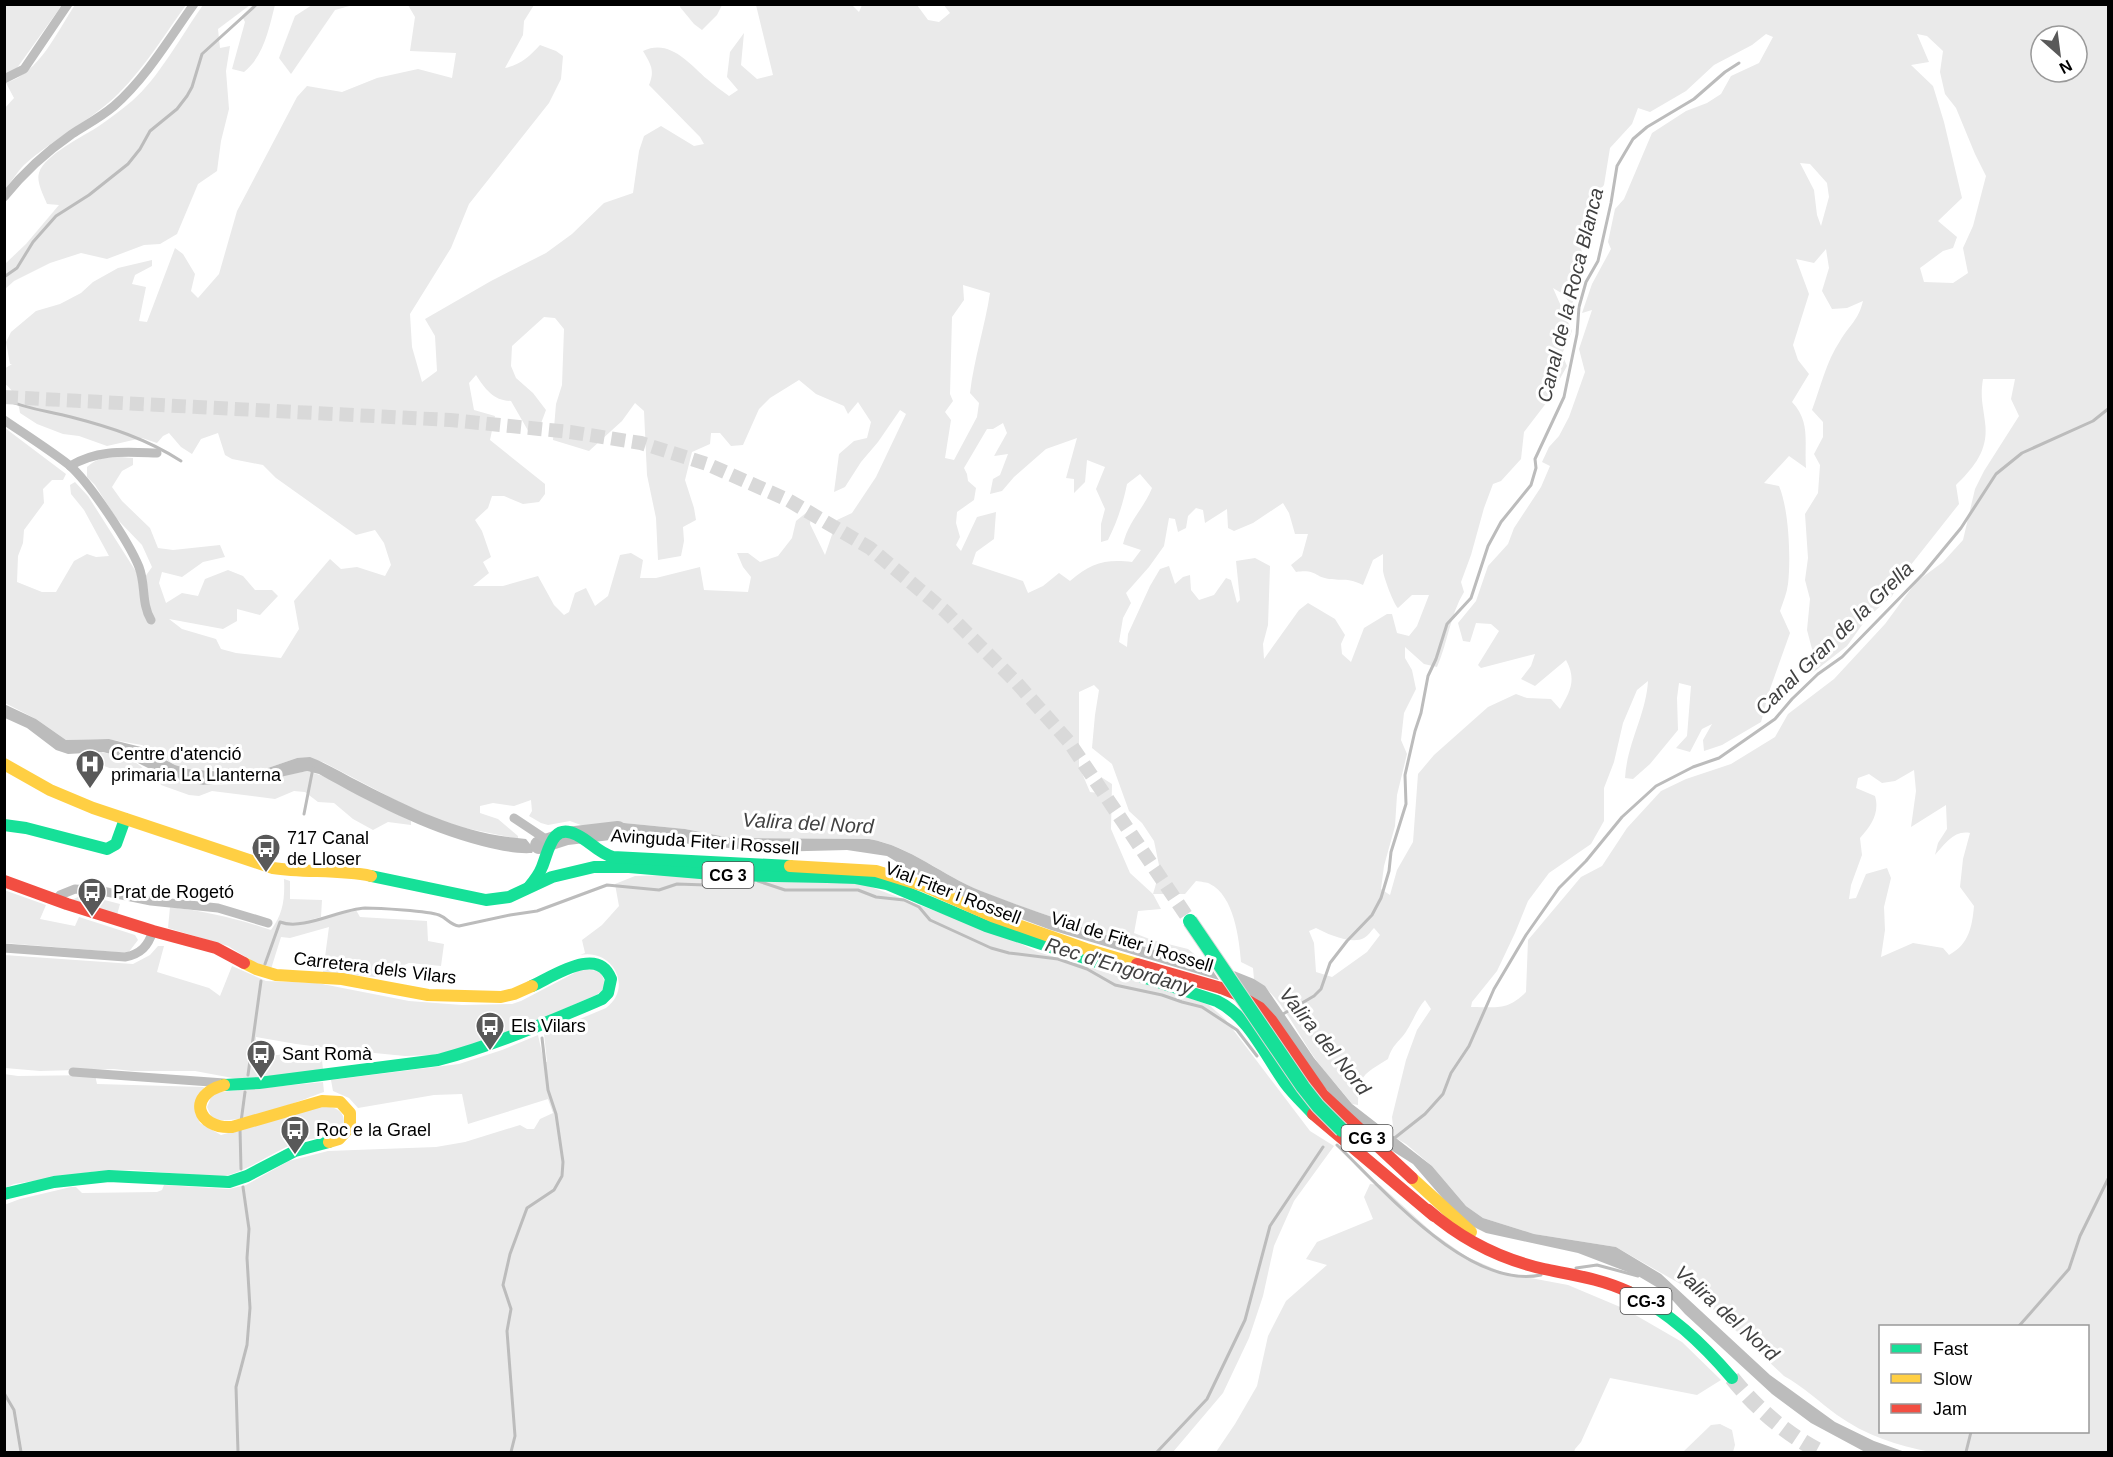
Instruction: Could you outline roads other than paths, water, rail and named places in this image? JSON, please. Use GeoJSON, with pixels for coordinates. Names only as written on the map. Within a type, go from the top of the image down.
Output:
{"type":"FeatureCollection","features":[{"type":"Feature","properties":{"kind":"main road"},"geometry":{"type":"LineString","coordinates":[[4,764],[50,790],[125,819],[283,870],[359,873],[486,900],[509,897],[544,880],[572,872],[630,862]]}},
{"type":"Feature","properties":{"kind":"main road"},"geometry":{"type":"LineString","coordinates":[[4,825],[26,828],[107,849],[116,844],[125,819]]}},
{"type":"Feature","properties":{"kind":"main road"},"geometry":{"type":"LineString","coordinates":[[525,890],[539,874],[548,845],[554,837],[566,832],[573,833],[584,841],[588,853],[584,866],[572,872],[553,868],[547,855],[548,845]]}},
{"type":"Feature","properties":{"kind":"main road","name":"Avinguda Fiter i Rossell"},"geometry":{"type":"LineString","coordinates":[[584,841],[606,856],[630,862],[724,875],[828,872]]}},
{"type":"Feature","properties":{"kind":"main road","name":"Vial de Fiter i Rossell"},"geometry":{"type":"LineString","coordinates":[[828,872],[876,871],[901,878],[992,916],[1086,949],[1236,994],[1260,1008],[1271,1020],[1323,1095],[1439,1204],[1483,1240],[1508,1255],[1535,1266]]}},
{"type":"Feature","properties":{"kind":"main road","name":"Vial Fiter i Rossell"},"geometry":{"type":"LineString","coordinates":[[828,872],[887,884],[986,926],[1217,1000],[1227,1006],[1242,1021],[1287,1085],[1315,1117],[1434,1216]]}},
{"type":"Feature","properties":{"kind":"main road","name":"Carretera dels Vilars"},"geometry":{"type":"LineString","coordinates":[[4,881],[153,931],[216,948],[266,974],[342,979],[428,995],[501,997],[514,994],[590,961],[603,966],[610,977],[609,990],[602,999],[516,1036],[466,1054],[438,1060],[259,1083],[233,1084],[221,1086],[204,1095],[200,1101],[200,1110],[208,1122],[221,1128],[240,1125],[322,1101],[340,1102],[347,1107],[351,1119],[350,1127],[339,1139],[295,1151],[247,1176],[229,1182],[109,1176],[54,1182],[4,1194]]}},
{"type":"Feature","properties":{"kind":"main road","name":"CG-3"},"geometry":{"type":"LineString","coordinates":[[1190,921],[1318,1106],[1434,1216],[1472,1243],[1492,1252],[1535,1266],[1606,1283],[1644,1300],[1696,1337],[1732,1378]]}},
{"type":"Feature","properties":{"kind":"street"},"geometry":{"type":"LineString","coordinates":[[4,79],[24,69],[68,4]]}},
{"type":"Feature","properties":{"kind":"street"},"geometry":{"type":"LineString","coordinates":[[4,197],[39,159],[113,106],[127,92],[151,64],[194,4]]}},
{"type":"Feature","properties":{"kind":"street"},"geometry":{"type":"LineString","coordinates":[[4,420],[70,466],[82,478],[139,567],[145,610],[150,620]]}},
{"type":"Feature","properties":{"kind":"street"},"geometry":{"type":"LineString","coordinates":[[70,466],[83,458],[116,451],[157,453]]}},
{"type":"Feature","properties":{"kind":"street"},"geometry":{"type":"LineString","coordinates":[[514,818],[548,845]]}},
{"type":"Feature","properties":{"kind":"street"},"geometry":{"type":"LineString","coordinates":[[56,900],[60,895],[75,889],[102,891],[150,901],[218,908],[268,923]]}},
{"type":"Feature","properties":{"kind":"street"},"geometry":{"type":"LineString","coordinates":[[4,948],[125,957],[138,954],[143,950],[153,931]]}},
{"type":"Feature","properties":{"kind":"street"},"geometry":{"type":"LineString","coordinates":[[73,1072],[233,1084]]}},
{"type":"Feature","properties":{"kind":"waterway"},"geometry":{"type":"LineString","coordinates":[[4,277],[17,268],[33,242],[56,216],[89,195],[128,164],[150,131],[177,109],[187,96],[202,54],[257,4]]}},
{"type":"Feature","properties":{"kind":"waterway","name":"Canal de la Roca Blanca"},"geometry":{"type":"LineString","coordinates":[[1283,1014],[1314,996],[1321,989],[1330,963],[1372,915],[1381,898],[1389,871],[1391,852],[1406,804],[1405,775],[1428,676],[1447,624],[1471,598],[1488,546],[1501,522],[1531,485],[1536,468],[1535,459],[1564,397],[1577,334],[1579,307],[1586,282],[1598,261],[1617,166],[1633,139],[1647,127],[1694,99],[1739,63]]}},
{"type":"Feature","properties":{"kind":"waterway"},"geometry":{"type":"LineString","coordinates":[[4,399],[29,408],[71,417],[114,430],[155,446],[181,461]]}},
{"type":"Feature","properties":{"kind":"waterway","name":"Canal Gran de la Grella"},"geometry":{"type":"LineString","coordinates":[[1392,1140],[1425,1114],[1443,1094],[1451,1073],[1469,1046],[1494,989],[1526,935],[1559,888],[1586,861],[1622,817],[1656,786],[1693,767],[1719,758],[1775,719],[1818,674],[1842,657],[1923,574],[1961,528],[1996,474],[2022,453],[2093,421],[2108,409]]}},
{"type":"Feature","properties":{"kind":"waterway"},"geometry":{"type":"LineString","coordinates":[[304,814],[313,768]]}},
{"type":"Feature","properties":{"kind":"waterway","name":"Valira del Nord"},"geometry":{"type":"LineString","coordinates":[[539,845],[567,836],[618,830]]}},
{"type":"Feature","properties":{"kind":"waterway","name":"Rec d'Engordany"},"geometry":{"type":"LineString","coordinates":[[265,964],[280,922],[299,924],[355,909],[372,908],[433,914],[442,916],[459,926],[537,911],[607,885],[659,890],[677,884],[735,886],[752,881]]}},
{"type":"Feature","properties":{"kind":"waterway","name":"Rec d'Engordany"},"geometry":{"type":"LineString","coordinates":[[758,881],[785,890],[858,890],[876,897],[904,900],[919,907],[930,920],[991,948],[1009,953],[1058,959],[1087,969],[1115,985],[1162,995],[1202,1007],[1237,1030],[1257,1056]]}},
{"type":"Feature","properties":{"kind":"waterway"},"geometry":{"type":"LineString","coordinates":[[248,1075],[261,981]]}},
{"type":"Feature","properties":{"kind":"waterway"},"geometry":{"type":"LineString","coordinates":[[511,1452],[515,1436],[507,1331],[511,1309],[503,1285],[510,1254],[527,1208],[554,1190],[562,1176],[563,1162],[556,1114],[548,1090],[542,1038]]}},
{"type":"Feature","properties":{"kind":"waterway"},"geometry":{"type":"LineString","coordinates":[[241,1122],[245,1092]]}},
{"type":"Feature","properties":{"kind":"waterway"},"geometry":{"type":"LineString","coordinates":[[240,1129],[241,1169]]}},
{"type":"Feature","properties":{"kind":"waterway","name":"Rec d'Engordany"},"geometry":{"type":"LineString","coordinates":[[1337,1145],[1404,1210],[1457,1253],[1486,1267],[1514,1276],[1541,1275]]}},
{"type":"Feature","properties":{"kind":"waterway"},"geometry":{"type":"LineString","coordinates":[[1157,1452],[1207,1399],[1245,1320],[1270,1226],[1323,1147]]}},
{"type":"Feature","properties":{"kind":"waterway"},"geometry":{"type":"LineString","coordinates":[[2020,1325],[2069,1269],[2080,1236],[2108,1179]]}},
{"type":"Feature","properties":{"kind":"waterway"},"geometry":{"type":"LineString","coordinates":[[238,1452],[236,1387],[247,1345],[250,1308],[247,1258],[249,1229],[243,1187]]}},
{"type":"Feature","properties":{"kind":"waterway","name":"Rec d'Engordany"},"geometry":{"type":"LineString","coordinates":[[1576,1268],[1597,1265],[1638,1276]]}},
{"type":"Feature","properties":{"kind":"waterway"},"geometry":{"type":"LineString","coordinates":[[4,1393],[14,1410],[21,1452]]}},
{"type":"Feature","properties":{"kind":"waterway"},"geometry":{"type":"LineString","coordinates":[[1966,1452],[1971,1433]]}},
{"type":"Feature","properties":{"kind":"tunnel"},"geometry":{"type":"LineString","coordinates":[[4,397],[450,420],[570,432],[641,443],[707,464],[788,500],[870,548],[946,612],[1016,682],[1069,742],[1190,921]]}},
{"type":"Feature","properties":{"kind":"tunnel"},"geometry":{"type":"LineString","coordinates":[[1732,1378],[1773,1420],[1821,1452]]}},
{"type":"Feature","properties":{"kind":"place","name":"Centre d'atenció primaria La Llanterna"},"geometry":{"type":"Point","coordinates":[90,790]}},
{"type":"Feature","properties":{"kind":"place","name":"717 Canal de Lloser"},"geometry":{"type":"Point","coordinates":[266,874]}},
{"type":"Feature","properties":{"kind":"place","name":"Prat de Rogetó"},"geometry":{"type":"Point","coordinates":[92,918]}},
{"type":"Feature","properties":{"kind":"place","name":"Els Vilars"},"geometry":{"type":"Point","coordinates":[490,1052]}},
{"type":"Feature","properties":{"kind":"place","name":"Sant Romà"},"geometry":{"type":"Point","coordinates":[261,1080]}},
{"type":"Feature","properties":{"kind":"place","name":"Roc e la Grael"},"geometry":{"type":"Point","coordinates":[295,1156]}}]}
